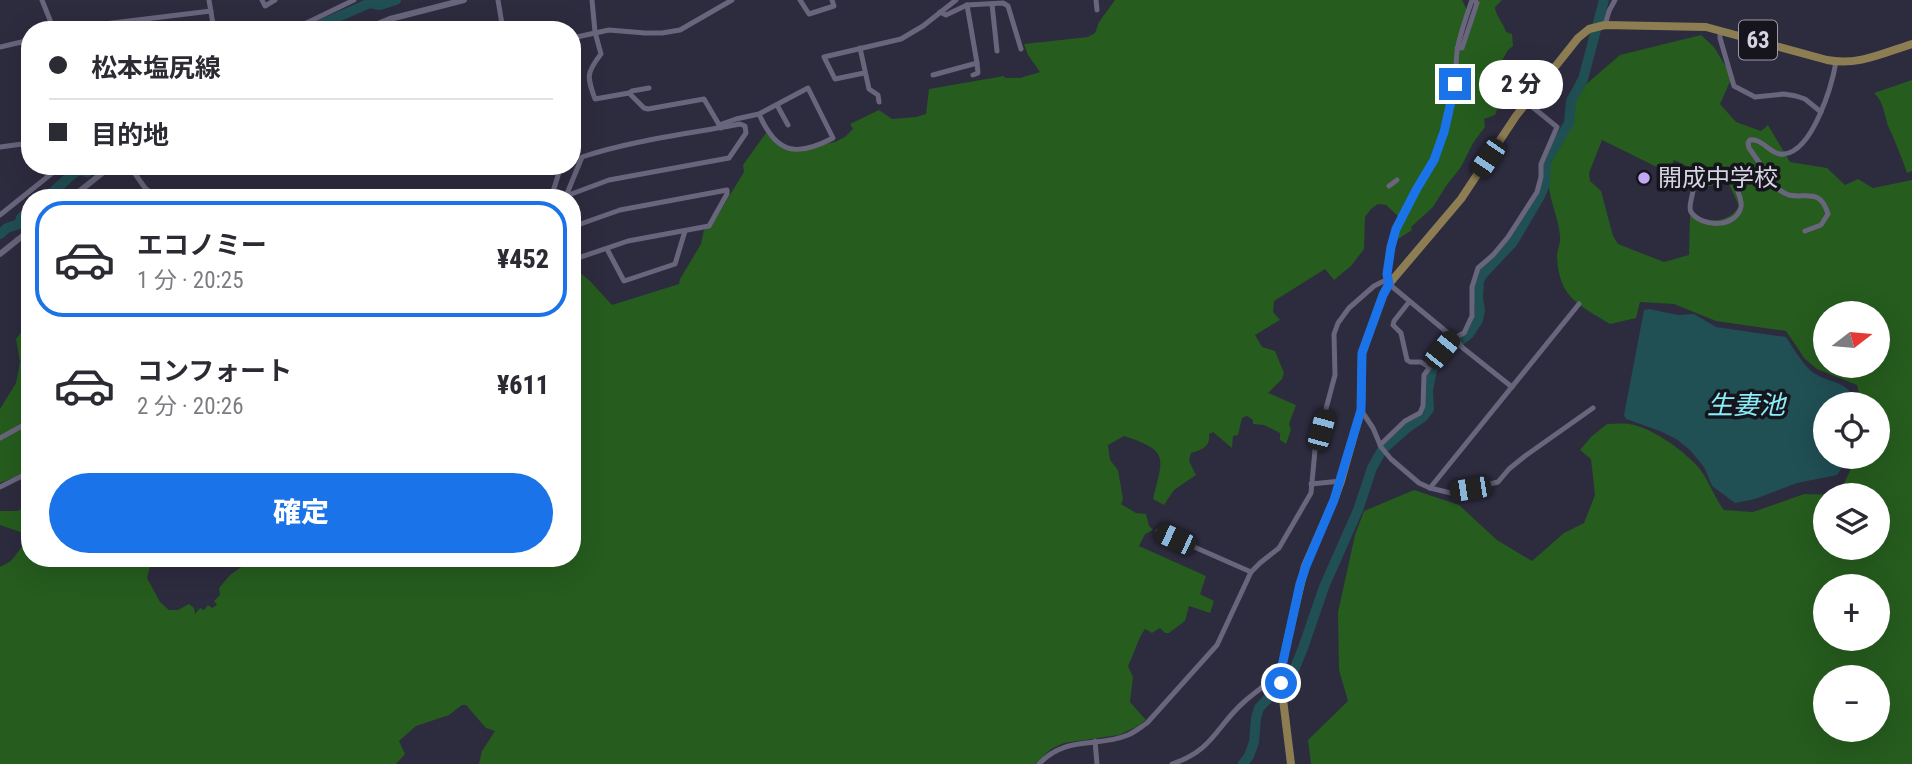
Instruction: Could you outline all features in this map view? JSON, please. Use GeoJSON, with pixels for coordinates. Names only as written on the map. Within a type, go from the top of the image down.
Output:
{"type":"FeatureCollection","features":[{"type":"Feature","properties":{"kind":"main road","name":"63"},"geometry":{"type":"LineString","coordinates":[[1599,26],[1706,27],[1844,63],[1912,44]]}},
{"type":"Feature","properties":{"kind":"main road"},"geometry":{"type":"LineString","coordinates":[[1291,764],[1281,687],[1282,666],[1303,575],[1341,481],[1361,410],[1362,353],[1383,295],[1389,284],[1461,198],[1516,116],[1556,65],[1578,38],[1599,26]]}},
{"type":"Feature","properties":{"kind":"street"},"geometry":{"type":"LineString","coordinates":[[41,0],[51,21]]}},
{"type":"Feature","properties":{"kind":"street"},"geometry":{"type":"LineString","coordinates":[[209,0],[213,21]]}},
{"type":"Feature","properties":{"kind":"street"},"geometry":{"type":"LineString","coordinates":[[262,0],[265,6],[275,0]]}},
{"type":"Feature","properties":{"kind":"street"},"geometry":{"type":"LineString","coordinates":[[311,21],[354,0]]}},
{"type":"Feature","properties":{"kind":"street"},"geometry":{"type":"LineString","coordinates":[[385,21],[464,0]]}},
{"type":"Feature","properties":{"kind":"street"},"geometry":{"type":"LineString","coordinates":[[498,0],[502,21]]}},
{"type":"Feature","properties":{"kind":"street"},"geometry":{"type":"LineString","coordinates":[[592,0],[595,32],[601,54],[590,67],[588,80],[595,99],[649,88]]}},
{"type":"Feature","properties":{"kind":"street"},"geometry":{"type":"LineString","coordinates":[[581,36],[609,30],[662,33],[680,30],[732,0]]}},
{"type":"Feature","properties":{"kind":"street"},"geometry":{"type":"LineString","coordinates":[[800,0],[809,14],[834,6],[832,0]]}},
{"type":"Feature","properties":{"kind":"street"},"geometry":{"type":"LineString","coordinates":[[864,73],[835,79],[824,57],[901,39],[956,0]]}},
{"type":"Feature","properties":{"kind":"street"},"geometry":{"type":"LineString","coordinates":[[1096,0],[1097,10]]}},
{"type":"Feature","properties":{"kind":"street"},"geometry":{"type":"LineString","coordinates":[[1389,284],[1387,274],[1396,229],[1434,160],[1444,132],[1455,84],[1457,48],[1473,0]]}},
{"type":"Feature","properties":{"kind":"street"},"geometry":{"type":"LineString","coordinates":[[1599,26],[1615,0]]}},
{"type":"Feature","properties":{"kind":"street"},"geometry":{"type":"LineString","coordinates":[[940,12],[946,15],[967,5],[1003,3],[1008,6],[1021,49]]}},
{"type":"Feature","properties":{"kind":"street"},"geometry":{"type":"LineString","coordinates":[[992,4],[997,51]]}},
{"type":"Feature","properties":{"kind":"street"},"geometry":{"type":"LineString","coordinates":[[967,5],[978,73],[974,75]]}},
{"type":"Feature","properties":{"kind":"street"},"geometry":{"type":"LineString","coordinates":[[129,21],[211,11]]}},
{"type":"Feature","properties":{"kind":"street"},"geometry":{"type":"LineString","coordinates":[[1720,30],[1734,86],[1755,97],[1784,94],[1796,96],[1805,99],[1821,112]]}},
{"type":"Feature","properties":{"kind":"street"},"geometry":{"type":"LineString","coordinates":[[0,47],[21,42]]}},
{"type":"Feature","properties":{"kind":"street"},"geometry":{"type":"LineString","coordinates":[[860,48],[869,89],[878,95],[879,102]]}},
{"type":"Feature","properties":{"kind":"street"},"geometry":{"type":"LineString","coordinates":[[933,75],[976,62]]}},
{"type":"Feature","properties":{"kind":"street"},"geometry":{"type":"LineString","coordinates":[[1768,182],[1768,175],[1748,143],[1750,140],[1758,140],[1782,155],[1793,151],[1809,134],[1821,112],[1832,85],[1836,62]]}},
{"type":"Feature","properties":{"kind":"street"},"geometry":{"type":"LineString","coordinates":[[720,126],[759,114],[808,88],[833,138],[822,144],[800,149],[781,146],[767,134],[759,114]]}},
{"type":"Feature","properties":{"kind":"street"},"geometry":{"type":"LineString","coordinates":[[629,93],[648,110],[704,99],[720,126]]}},
{"type":"Feature","properties":{"kind":"street"},"geometry":{"type":"LineString","coordinates":[[777,105],[788,125]]}},
{"type":"Feature","properties":{"kind":"street"},"geometry":{"type":"LineString","coordinates":[[1380,446],[1405,421],[1420,413],[1423,406],[1424,375],[1453,338],[1464,333],[1472,316],[1472,287],[1478,268],[1508,237],[1537,192],[1541,164],[1557,127],[1530,105]]}},
{"type":"Feature","properties":{"kind":"street"},"geometry":{"type":"LineString","coordinates":[[581,160],[602,151],[720,126],[745,126],[746,133],[729,158],[609,180],[581,191]]}},
{"type":"Feature","properties":{"kind":"street"},"geometry":{"type":"LineString","coordinates":[[0,147],[21,144]]}},
{"type":"Feature","properties":{"kind":"street"},"geometry":{"type":"LineString","coordinates":[[1693,191],[1689,209],[1692,213],[1701,220],[1720,225],[1740,212],[1742,203],[1734,185],[1735,176],[1740,173],[1760,184],[1768,182],[1788,195],[1811,195],[1821,202],[1828,214],[1821,225],[1805,231]]}},
{"type":"Feature","properties":{"kind":"street"},"geometry":{"type":"LineString","coordinates":[[32,189],[50,175]]}},
{"type":"Feature","properties":{"kind":"street"},"geometry":{"type":"LineString","coordinates":[[82,189],[99,175]]}},
{"type":"Feature","properties":{"kind":"street"},"geometry":{"type":"LineString","coordinates":[[1389,186],[1397,180]]}},
{"type":"Feature","properties":{"kind":"street"},"geometry":{"type":"LineString","coordinates":[[581,224],[620,210],[727,190],[709,226],[628,241],[581,257]]}},
{"type":"Feature","properties":{"kind":"street"},"geometry":{"type":"LineString","coordinates":[[0,215],[21,198]]}},
{"type":"Feature","properties":{"kind":"street"},"geometry":{"type":"LineString","coordinates":[[607,249],[624,281],[675,264],[685,231]]}},
{"type":"Feature","properties":{"kind":"street"},"geometry":{"type":"LineString","coordinates":[[0,254],[21,237]]}},
{"type":"Feature","properties":{"kind":"street"},"geometry":{"type":"LineString","coordinates":[[1039,764],[1057,750],[1127,736],[1147,723],[1217,645],[1251,572],[1279,548],[1311,494],[1315,450],[1335,375],[1334,334],[1349,307],[1379,282],[1389,284],[1512,387]]}},
{"type":"Feature","properties":{"kind":"street"},"geometry":{"type":"LineString","coordinates":[[1409,302],[1394,321],[1394,325],[1401,333],[1407,360],[1421,362],[1429,367]]}},
{"type":"Feature","properties":{"kind":"street"},"geometry":{"type":"LineString","coordinates":[[1430,488],[1579,304]]}},
{"type":"Feature","properties":{"kind":"street"},"geometry":{"type":"LineString","coordinates":[[1361,410],[1373,428],[1380,446],[1391,459],[1419,483],[1451,492],[1498,482],[1517,463],[1593,408]]}},
{"type":"Feature","properties":{"kind":"street"},"geometry":{"type":"LineString","coordinates":[[0,438],[21,427]]}},
{"type":"Feature","properties":{"kind":"street"},"geometry":{"type":"LineString","coordinates":[[0,487],[21,476]]}},
{"type":"Feature","properties":{"kind":"street"},"geometry":{"type":"LineString","coordinates":[[1311,484],[1341,481]]}},
{"type":"Feature","properties":{"kind":"street"},"geometry":{"type":"LineString","coordinates":[[1158,531],[1251,572]]}},
{"type":"Feature","properties":{"kind":"street"},"geometry":{"type":"LineString","coordinates":[[1172,764],[1200,751],[1240,706],[1271,681],[1282,666]]}},
{"type":"Feature","properties":{"kind":"street"},"geometry":{"type":"LineString","coordinates":[[1095,741],[1097,764]]}},
{"type":"Feature","properties":{"kind":"green space"},"geometry":{"type":"Polygon","coordinates":[[[1115,0],[1462,0],[1467,10],[1442,130],[1433,155],[1400,218],[1386,205],[1378,204],[1371,209],[1365,217],[1364,249],[1351,266],[1334,280],[1325,269],[1274,301],[1273,312],[1280,320],[1255,335],[1262,347],[1275,351],[1284,373],[1282,379],[1268,393],[1296,405],[1286,444],[1280,440],[1280,433],[1264,425],[1253,424],[1253,420],[1247,416],[1242,418],[1238,435],[1233,436],[1232,448],[1213,432],[1209,434],[1204,447],[1191,453],[1189,461],[1196,475],[1174,490],[1164,505],[1153,499],[1160,465],[1160,457],[1156,451],[1124,436],[1108,445],[1110,460],[1118,470],[1123,499],[1121,504],[1136,513],[1146,514],[1153,530],[1145,534],[1139,546],[1206,576],[1200,594],[1214,601],[1210,613],[1189,606],[1185,621],[1169,633],[1160,628],[1152,633],[1145,629],[1128,666],[1133,677],[1130,702],[1146,720],[1136,727],[1119,735],[1064,743],[1051,749],[1035,764],[479,764],[482,751],[495,731],[486,728],[466,705],[462,705],[449,715],[416,726],[399,741],[405,754],[396,764],[0,764],[0,567],[11,561],[21,548],[21,567],[150,567],[147,578],[160,602],[169,610],[178,610],[189,604],[194,608],[195,614],[200,608],[204,610],[208,605],[212,608],[217,605],[214,601],[220,595],[219,588],[241,567],[581,567],[581,274],[612,305],[679,284],[701,244],[704,230],[710,228],[744,172],[743,165],[766,133],[780,147],[791,150],[835,142],[853,129],[850,124],[879,110],[892,119],[926,114],[929,89],[1004,76],[1020,78],[1040,72],[1024,44],[1088,37],[1095,33],[1099,22],[1115,0]]]}},
{"type":"Feature","properties":{"kind":"green space"},"geometry":{"type":"Polygon","coordinates":[[[1476,0],[1502,0],[1495,10],[1506,32],[1512,34],[1513,46],[1500,64],[1509,74],[1521,69],[1523,73],[1513,81],[1511,92],[1500,103],[1495,115],[1484,119],[1485,127],[1433,207],[1411,227],[1412,230],[1392,243],[1446,133],[1459,51],[1476,0]]]}},
{"type":"Feature","properties":{"kind":"green space"},"geometry":{"type":"Polygon","coordinates":[[[1701,35],[1714,47],[1732,77],[1720,104],[1736,122],[1761,131],[1768,125],[1790,162],[1827,168],[1845,185],[1858,179],[1873,188],[1912,180],[1912,764],[1311,764],[1308,740],[1348,701],[1339,670],[1338,612],[1355,535],[1364,511],[1414,490],[1459,505],[1497,540],[1532,561],[1564,533],[1584,523],[1595,495],[1591,459],[1580,450],[1607,424],[1626,424],[1659,435],[1679,449],[1702,472],[1724,510],[1753,512],[1804,494],[1813,494],[1813,560],[1890,560],[1890,483],[1844,483],[1851,469],[1890,469],[1890,392],[1859,392],[1857,385],[1840,378],[1890,378],[1890,301],[1813,301],[1813,366],[1805,359],[1786,331],[1716,321],[1674,304],[1640,302],[1636,318],[1610,324],[1580,305],[1566,291],[1559,271],[1557,257],[1560,236],[1548,178],[1551,162],[1571,125],[1577,92],[1620,55],[1701,35]],[[1602,140],[1589,173],[1590,181],[1601,191],[1613,236],[1618,244],[1664,262],[1689,255],[1690,216],[1723,219],[1739,206],[1727,180],[1699,190],[1695,173],[1685,165],[1674,160],[1669,173],[1602,140]]]}},
{"type":"Feature","properties":{"kind":"green space"},"geometry":{"type":"Polygon","coordinates":[[[1912,80],[1912,171],[1907,173],[1882,106],[1874,93],[1912,80]]]}},
{"type":"Feature","properties":{"kind":"green space"},"geometry":{"type":"Polygon","coordinates":[[[21,333],[21,475],[0,483],[0,409],[16,383],[20,362],[16,339],[21,333]]]}},
{"type":"Feature","properties":{"kind":"green space"},"geometry":{"type":"Polygon","coordinates":[[[21,509],[21,532],[0,525],[0,511],[21,509]]]}},
{"type":"Feature","properties":{"kind":"water","name":"生妻池"},"geometry":{"type":"Polygon","coordinates":[[[1644,310],[1678,315],[1694,314],[1716,327],[1786,337],[1813,372],[1813,378],[1824,378],[1848,389],[1850,392],[1813,392],[1813,469],[1841,469],[1837,475],[1797,483],[1755,499],[1735,503],[1712,486],[1704,467],[1689,449],[1660,431],[1626,419],[1624,415],[1644,310]]]}},
{"type":"Feature","properties":{"kind":"waterway"},"geometry":{"type":"LineString","coordinates":[[329,21],[370,3],[380,5],[396,0]]}},
{"type":"Feature","properties":{"kind":"waterway"},"geometry":{"type":"LineString","coordinates":[[1243,764],[1254,742],[1259,708],[1290,680],[1372,468],[1382,450],[1429,409],[1428,391],[1432,369],[1445,352],[1469,334],[1478,320],[1479,281],[1513,242],[1540,196],[1545,185],[1546,161],[1569,123],[1571,101],[1583,79],[1604,0]]}},
{"type":"Feature","properties":{"kind":"waterway"},"geometry":{"type":"LineString","coordinates":[[56,189],[72,175]]}},
{"type":"Feature","properties":{"kind":"waterway"},"geometry":{"type":"LineString","coordinates":[[0,234],[19,224],[21,218]]}},
{"type":"Feature","properties":{"kind":"place","name":"開成中学校"},"geometry":{"type":"Point","coordinates":[1644,178]}},
{"type":"Feature","properties":{"kind":"route"},"geometry":{"type":"LineString","coordinates":[[1281,683],[1282,666],[1300,584],[1341,481],[1361,410],[1362,353],[1389,284],[1387,274],[1396,229],[1434,160],[1444,132],[1455,84]]}}]}
